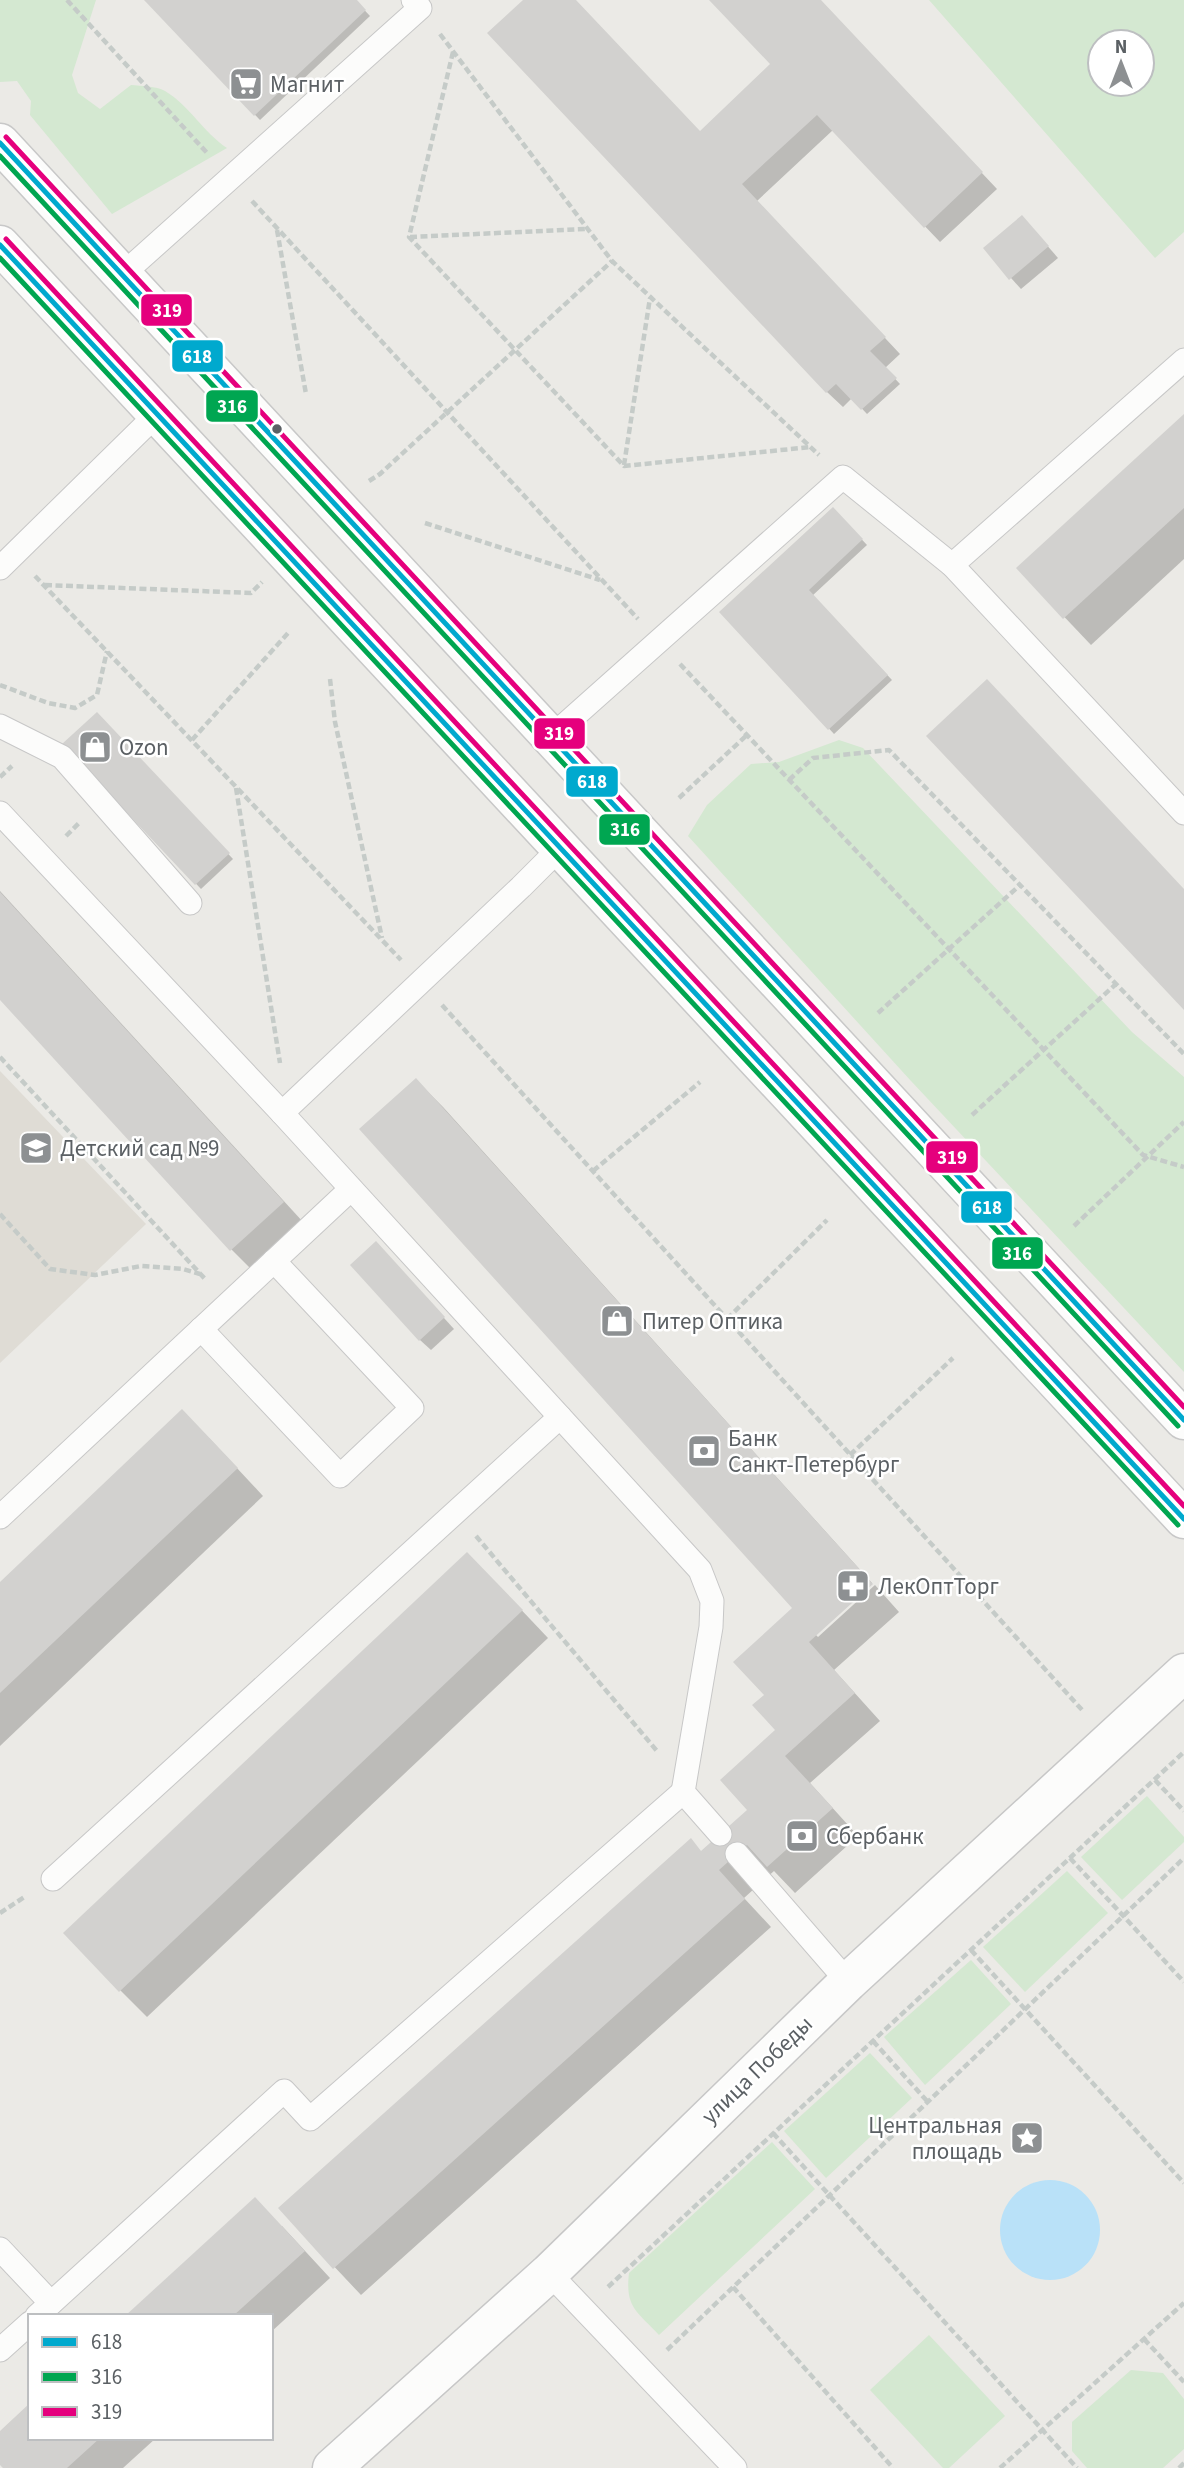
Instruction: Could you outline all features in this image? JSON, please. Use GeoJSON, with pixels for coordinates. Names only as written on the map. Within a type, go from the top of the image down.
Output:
{"type":"FeatureCollection","features":[{"type":"Feature","properties":{"kind":"main road"},"geometry":{"type":"LineString","coordinates":[[0,143],[1184,1420]]}},
{"type":"Feature","properties":{"kind":"main road"},"geometry":{"type":"LineString","coordinates":[[0,245],[1184,1519]]}},
{"type":"Feature","properties":{"kind":"main road","name":"улица Победы"},"geometry":{"type":"LineString","coordinates":[[332,2468],[549,2273],[848,1982],[1184,1673]]}},
{"type":"Feature","properties":{"kind":"lane"},"geometry":{"type":"LineString","coordinates":[[122,275],[231,178],[416,4]]}},
{"type":"Feature","properties":{"kind":"lane"},"geometry":{"type":"LineString","coordinates":[[952,565],[1184,360]]}},
{"type":"Feature","properties":{"kind":"lane"},"geometry":{"type":"LineString","coordinates":[[8,560],[157,414]]}},
{"type":"Feature","properties":{"kind":"lane"},"geometry":{"type":"LineString","coordinates":[[551,737],[843,477],[952,565],[1184,813]]}},
{"type":"Feature","properties":{"kind":"lane"},"geometry":{"type":"LineString","coordinates":[[0,726],[62,757],[190,903]]}},
{"type":"Feature","properties":{"kind":"lane"},"geometry":{"type":"LineString","coordinates":[[0,813],[282,1113],[700,1570],[712,1601],[684,1788],[310,2119],[284,2091],[44,2310],[0,2249]]}},
{"type":"Feature","properties":{"kind":"lane"},"geometry":{"type":"LineString","coordinates":[[282,1113],[560,848]]}},
{"type":"Feature","properties":{"kind":"lane"},"geometry":{"type":"LineString","coordinates":[[0,1517],[351,1189]]}},
{"type":"Feature","properties":{"kind":"lane"},"geometry":{"type":"LineString","coordinates":[[201,1329],[340,1476],[412,1408],[274,1261]]}},
{"type":"Feature","properties":{"kind":"lane"},"geometry":{"type":"LineString","coordinates":[[53,1879],[560,1417]]}},
{"type":"Feature","properties":{"kind":"lane"},"geometry":{"type":"LineString","coordinates":[[684,1788],[720,1835]]}},
{"type":"Feature","properties":{"kind":"lane"},"geometry":{"type":"LineString","coordinates":[[737,1854],[848,1982]]}},
{"type":"Feature","properties":{"kind":"lane"},"geometry":{"type":"LineString","coordinates":[[549,2273],[735,2468]]}},
{"type":"Feature","properties":{"kind":"lane"},"geometry":{"type":"LineString","coordinates":[[0,2350],[28,2325]]}},
{"type":"Feature","properties":{"kind":"path"},"geometry":{"type":"LineString","coordinates":[[67,0],[658,641],[1143,1155],[1184,1167]]}},
{"type":"Feature","properties":{"kind":"path"},"geometry":{"type":"LineString","coordinates":[[416,4],[612,261],[843,477]]}},
{"type":"Feature","properties":{"kind":"path"},"geometry":{"type":"LineString","coordinates":[[409,237],[453,52]]}},
{"type":"Feature","properties":{"kind":"path"},"geometry":{"type":"LineString","coordinates":[[276,228],[306,394]]}},
{"type":"Feature","properties":{"kind":"path"},"geometry":{"type":"LineString","coordinates":[[409,237],[587,229]]}},
{"type":"Feature","properties":{"kind":"path"},"geometry":{"type":"LineString","coordinates":[[409,237],[624,466]]}},
{"type":"Feature","properties":{"kind":"path"},"geometry":{"type":"LineString","coordinates":[[367,482],[380,474],[612,261]]}},
{"type":"Feature","properties":{"kind":"path"},"geometry":{"type":"LineString","coordinates":[[624,466],[650,298]]}},
{"type":"Feature","properties":{"kind":"path"},"geometry":{"type":"LineString","coordinates":[[624,466],[811,447]]}},
{"type":"Feature","properties":{"kind":"path"},"geometry":{"type":"LineString","coordinates":[[425,523],[602,580]]}},
{"type":"Feature","properties":{"kind":"path"},"geometry":{"type":"LineString","coordinates":[[8,560],[44,585],[382,939],[1110,1741]]}},
{"type":"Feature","properties":{"kind":"path"},"geometry":{"type":"LineString","coordinates":[[44,585],[251,593]]}},
{"type":"Feature","properties":{"kind":"path"},"geometry":{"type":"LineString","coordinates":[[192,740],[288,633]]}},
{"type":"Feature","properties":{"kind":"path"},"geometry":{"type":"LineString","coordinates":[[0,685],[48,703],[75,708],[97,695],[107,650]]}},
{"type":"Feature","properties":{"kind":"path"},"geometry":{"type":"LineString","coordinates":[[330,679],[335,722],[382,939]]}},
{"type":"Feature","properties":{"kind":"path"},"geometry":{"type":"LineString","coordinates":[[679,798],[747,735]]}},
{"type":"Feature","properties":{"kind":"path"},"geometry":{"type":"LineString","coordinates":[[789,780],[813,758],[889,750],[1184,1054]]}},
{"type":"Feature","properties":{"kind":"path"},"geometry":{"type":"LineString","coordinates":[[235,786],[281,1067],[282,1113]]}},
{"type":"Feature","properties":{"kind":"path"},"geometry":{"type":"LineString","coordinates":[[44,859],[100,800]]}},
{"type":"Feature","properties":{"kind":"path"},"geometry":{"type":"LineString","coordinates":[[878,1013],[1020,885]]}},
{"type":"Feature","properties":{"kind":"path"},"geometry":{"type":"LineString","coordinates":[[972,1115],[1116,984]]}},
{"type":"Feature","properties":{"kind":"path"},"geometry":{"type":"LineString","coordinates":[[0,1057],[228,1303]]}},
{"type":"Feature","properties":{"kind":"path"},"geometry":{"type":"LineString","coordinates":[[593,1171],[700,1082]]}},
{"type":"Feature","properties":{"kind":"path"},"geometry":{"type":"LineString","coordinates":[[1074,1226],[1184,1122]]}},
{"type":"Feature","properties":{"kind":"path"},"geometry":{"type":"LineString","coordinates":[[0,1214],[50,1269],[95,1275],[141,1266],[183,1269],[201,1275]]}},
{"type":"Feature","properties":{"kind":"path"},"geometry":{"type":"LineString","coordinates":[[727,1319],[827,1220]]}},
{"type":"Feature","properties":{"kind":"path"},"geometry":{"type":"LineString","coordinates":[[850,1455],[953,1358]]}},
{"type":"Feature","properties":{"kind":"path"},"geometry":{"type":"LineString","coordinates":[[456,1511],[684,1788]]}},
{"type":"Feature","properties":{"kind":"path"},"geometry":{"type":"LineString","coordinates":[[584,2309],[1184,1752]]}},
{"type":"Feature","properties":{"kind":"path"},"geometry":{"type":"LineString","coordinates":[[1154,1780],[1184,1811]]}},
{"type":"Feature","properties":{"kind":"path"},"geometry":{"type":"LineString","coordinates":[[1070,1858],[1184,1982]]}},
{"type":"Feature","properties":{"kind":"path"},"geometry":{"type":"LineString","coordinates":[[644,2372],[1184,1858]]}},
{"type":"Feature","properties":{"kind":"path"},"geometry":{"type":"LineString","coordinates":[[971,1950],[1184,2183]]}},
{"type":"Feature","properties":{"kind":"path"},"geometry":{"type":"LineString","coordinates":[[873,2041],[927,2101]]}},
{"type":"Feature","properties":{"kind":"path"},"geometry":{"type":"LineString","coordinates":[[773,2133],[1077,2468]]}},
{"type":"Feature","properties":{"kind":"path"},"geometry":{"type":"LineString","coordinates":[[733,2287],[893,2468]]}},
{"type":"Feature","properties":{"kind":"path"},"geometry":{"type":"LineString","coordinates":[[1000,2468],[1184,2303]]}},
{"type":"Feature","properties":{"kind":"path"},"geometry":{"type":"LineString","coordinates":[[1144,2339],[1184,2382]]}},
{"type":"Feature","properties":{"kind":"path"},"geometry":{"type":"LineString","coordinates":[[1179,2468],[1184,2463]]}},
{"type":"Feature","properties":{"kind":"shaded area","name":"Детский сад №9"},"geometry":{"type":"Polygon","coordinates":[[[0,1071],[146,1224],[0,1363],[0,1071]]]}},
{"type":"Feature","properties":{"kind":"green space"},"geometry":{"type":"Polygon","coordinates":[[[0,0],[96,0],[72,75],[78,93],[100,109],[131,85],[161,89],[182,104],[227,148],[112,214],[30,115],[31,101],[17,81],[0,82],[0,0]]]}},
{"type":"Feature","properties":{"kind":"green space"},"geometry":{"type":"Polygon","coordinates":[[[929,0],[1184,0],[1184,232],[1155,258],[929,0]]]}},
{"type":"Feature","properties":{"kind":"green space"},"geometry":{"type":"Polygon","coordinates":[[[839,740],[863,748],[1132,1032],[1184,1077],[1184,1372],[911,1081],[688,836],[707,805],[751,764],[779,762],[839,740]]]}},
{"type":"Feature","properties":{"kind":"green space"},"geometry":{"type":"Polygon","coordinates":[[[1147,1796],[1184,1837],[1184,1842],[1122,1900],[1081,1857],[1147,1796]]]}},
{"type":"Feature","properties":{"kind":"green space"},"geometry":{"type":"Polygon","coordinates":[[[1067,1871],[1108,1913],[1025,1992],[983,1947],[1067,1871]]]}},
{"type":"Feature","properties":{"kind":"green space"},"geometry":{"type":"Polygon","coordinates":[[[971,1960],[1011,2004],[925,2085],[884,2037],[971,1960]]]}},
{"type":"Feature","properties":{"kind":"green space"},"geometry":{"type":"Polygon","coordinates":[[[870,2053],[912,2098],[826,2178],[784,2131],[870,2053]]]}},
{"type":"Feature","properties":{"kind":"green space"},"geometry":{"type":"Polygon","coordinates":[[[772,2142],[815,2189],[659,2335],[631,2302],[629,2273],[772,2142]]]}},
{"type":"Feature","properties":{"kind":"green space"},"geometry":{"type":"Polygon","coordinates":[[[929,2335],[1005,2416],[949,2468],[943,2468],[870,2390],[929,2335]]]}},
{"type":"Feature","properties":{"kind":"green space"},"geometry":{"type":"Polygon","coordinates":[[[1131,2370],[1163,2373],[1184,2399],[1184,2449],[1163,2468],[1087,2468],[1072,2451],[1072,2422],[1131,2370]]]}},
{"type":"Feature","properties":{"kind":"water"},"geometry":{"type":"Polygon","coordinates":[[[1050,2180],[1069,2184],[1085,2195],[1096,2211],[1100,2230],[1096,2249],[1085,2265],[1069,2276],[1050,2280],[1031,2276],[1015,2265],[1004,2249],[1000,2230],[1004,2211],[1015,2195],[1031,2184],[1050,2180]]]}},
{"type":"Feature","properties":{"kind":"building"},"geometry":{"type":"Polygon","coordinates":[[[144,0],[357,0],[366,10],[254,116],[144,0]]]}},
{"type":"Feature","properties":{"kind":"building"},"geometry":{"type":"Polygon","coordinates":[[[523,0],[576,0],[700,131],[770,64],[709,0],[821,0],[983,172],[924,228],[817,115],[742,184],[886,337],[870,351],[897,378],[861,410],[836,384],[826,393],[487,33],[523,0]]]}},
{"type":"Feature","properties":{"kind":"building"},"geometry":{"type":"Polygon","coordinates":[[[1022,215],[1049,246],[1009,280],[983,248],[1022,215]]]}},
{"type":"Feature","properties":{"kind":"building"},"geometry":{"type":"Polygon","coordinates":[[[1184,414],[1184,508],[1063,619],[1016,568],[1184,414]]]}},
{"type":"Feature","properties":{"kind":"building"},"geometry":{"type":"Polygon","coordinates":[[[833,507],[863,539],[809,590],[888,675],[828,730],[719,612],[833,507]]]}},
{"type":"Feature","properties":{"kind":"building"},"geometry":{"type":"Polygon","coordinates":[[[987,679],[1184,889],[1184,1010],[926,736],[987,679]]]}},
{"type":"Feature","properties":{"kind":"building"},"geometry":{"type":"Polygon","coordinates":[[[97,712],[230,853],[195,885],[62,744],[97,712]]]}},
{"type":"Feature","properties":{"kind":"building"},"geometry":{"type":"Polygon","coordinates":[[[0,892],[284,1202],[230,1251],[0,1000],[0,892]]]}},
{"type":"Feature","properties":{"kind":"building"},"geometry":{"type":"Polygon","coordinates":[[[416,1078],[873,1584],[809,1642],[855,1693],[785,1756],[833,1808],[767,1867],[747,1845],[719,1870],[745,1899],[333,2269],[278,2208],[691,1838],[701,1851],[747,1810],[720,1780],[775,1730],[752,1705],[764,1695],[733,1662],[792,1608],[359,1129],[416,1078]]]}},
{"type":"Feature","properties":{"kind":"building"},"geometry":{"type":"Polygon","coordinates":[[[376,1241],[445,1317],[419,1341],[350,1265],[376,1241]]]}},
{"type":"Feature","properties":{"kind":"building"},"geometry":{"type":"Polygon","coordinates":[[[182,1409],[238,1468],[0,1693],[0,1582],[182,1409]]]}},
{"type":"Feature","properties":{"kind":"building"},"geometry":{"type":"Polygon","coordinates":[[[467,1552],[523,1610],[119,1992],[63,1933],[467,1552]]]}},
{"type":"Feature","properties":{"kind":"building"},"geometry":{"type":"Polygon","coordinates":[[[255,2197],[305,2251],[235,2314],[127,2314],[255,2197]]]}},
{"type":"Feature","properties":{"kind":"building"},"geometry":{"type":"Polygon","coordinates":[[[28,2405],[28,2440],[98,2440],[67,2468],[3,2468],[0,2465],[0,2431],[28,2405]]]}},
{"type":"Feature","properties":{"kind":"transit line","name":"319"},"geometry":{"type":"LineString","coordinates":[[6,137],[1184,1407]]}},
{"type":"Feature","properties":{"kind":"transit line","name":"618"},"geometry":{"type":"LineString","coordinates":[[0,143],[1184,1420]]}},
{"type":"Feature","properties":{"kind":"transit line","name":"316"},"geometry":{"type":"LineString","coordinates":[[0,156],[1178,1426]]}},
{"type":"Feature","properties":{"kind":"transit line","name":"319"},"geometry":{"type":"LineString","coordinates":[[6,239],[1184,1506]]}},
{"type":"Feature","properties":{"kind":"transit line","name":"618"},"geometry":{"type":"LineString","coordinates":[[0,245],[1184,1519]]}},
{"type":"Feature","properties":{"kind":"transit line","name":"316"},"geometry":{"type":"LineString","coordinates":[[0,258],[1178,1525]]}},
{"type":"Feature","properties":{"kind":"place","name":"Магнит"},"geometry":{"type":"Point","coordinates":[246,84]}},
{"type":"Feature","properties":{"kind":"place","name":"Ozon"},"geometry":{"type":"Point","coordinates":[95,747]}},
{"type":"Feature","properties":{"kind":"place","name":"Детский сад №9"},"geometry":{"type":"Point","coordinates":[36,1148]}},
{"type":"Feature","properties":{"kind":"place","name":"Питер Оптика"},"geometry":{"type":"Point","coordinates":[617,1321]}},
{"type":"Feature","properties":{"kind":"place","name":"Банк Санкт-Петербург"},"geometry":{"type":"Point","coordinates":[704,1451]}},
{"type":"Feature","properties":{"kind":"place","name":"ЛекОптТорг"},"geometry":{"type":"Point","coordinates":[853,1586]}},
{"type":"Feature","properties":{"kind":"place","name":"Сбербанк"},"geometry":{"type":"Point","coordinates":[802,1836]}},
{"type":"Feature","properties":{"kind":"place","name":"Центральная площадь"},"geometry":{"type":"Point","coordinates":[1027,2138]}}]}
